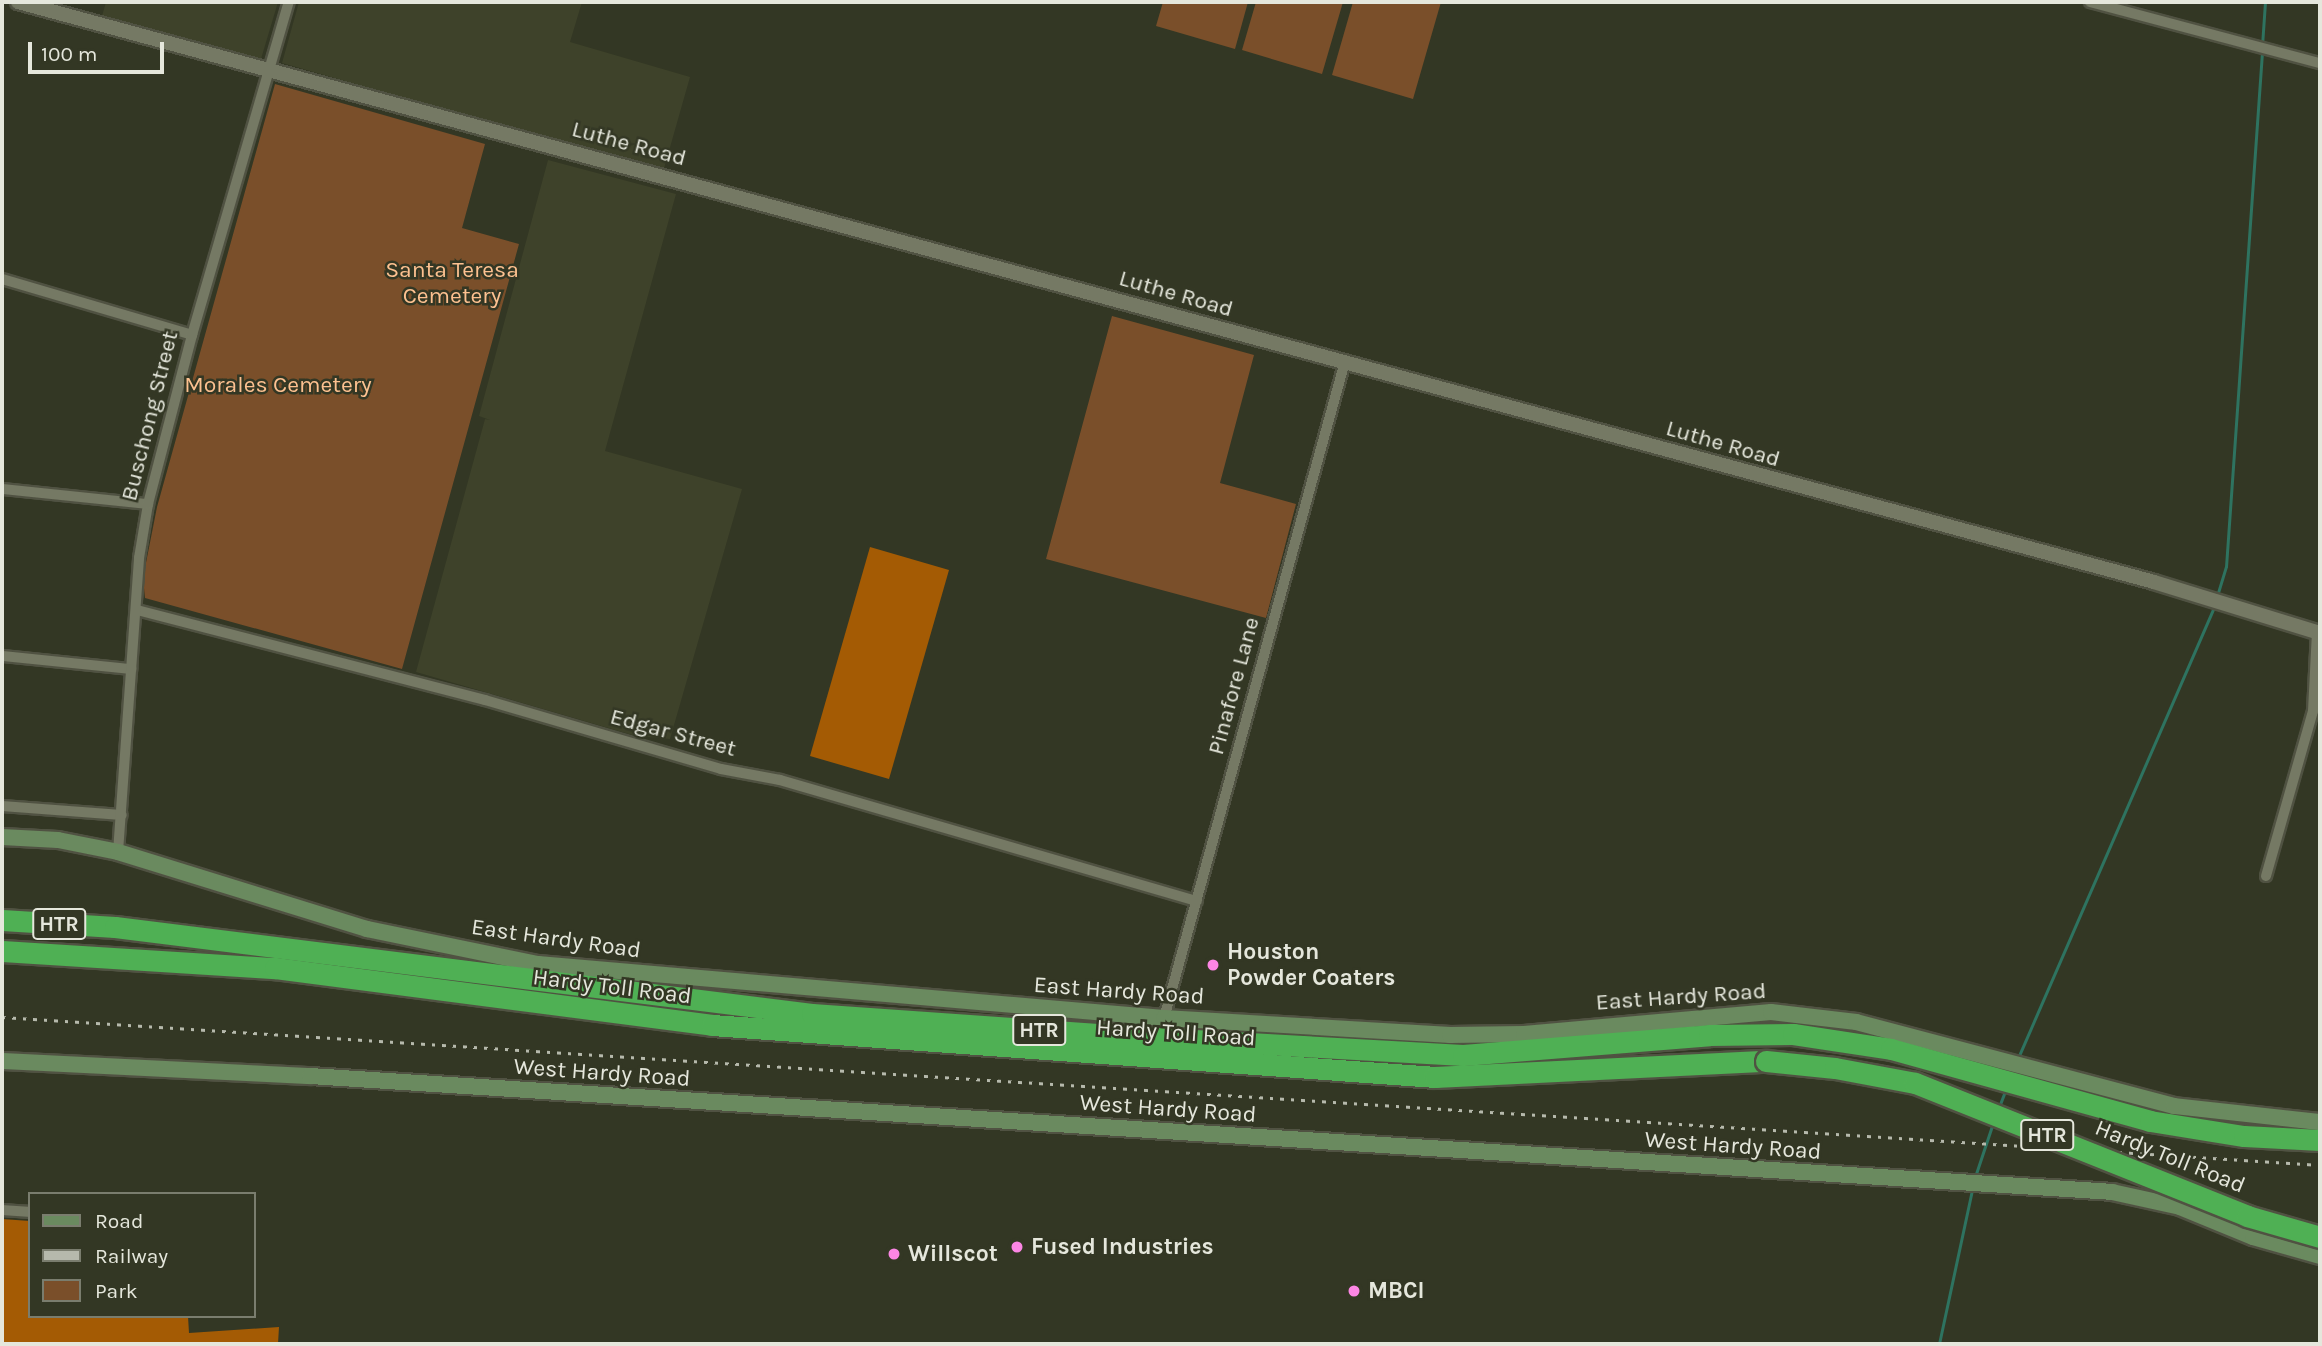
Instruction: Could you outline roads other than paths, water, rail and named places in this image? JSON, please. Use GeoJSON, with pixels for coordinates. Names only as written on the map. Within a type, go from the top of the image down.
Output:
{"type":"FeatureCollection","features":[{"type":"Feature","properties":{"kind":"highway","name":"Hardy Toll Road"},"geometry":{"type":"LineString","coordinates":[[2,920],[116,927],[825,1015],[1463,1055],[1699,1036],[1793,1034],[1861,1043],[2178,1127],[2320,1140]]}},
{"type":"Feature","properties":{"kind":"highway","name":"Hardy Toll Road"},"geometry":{"type":"LineString","coordinates":[[2,951],[275,968],[712,1025],[1435,1077],[1766,1061],[1835,1068],[1915,1083],[2247,1216],[2320,1237]]}},
{"type":"Feature","properties":{"kind":"main road","name":"East Hardy Road"},"geometry":{"type":"LineString","coordinates":[[2,837],[58,840],[118,852],[367,929],[538,964],[1164,1018],[1475,1035],[1771,1012],[1856,1022],[2002,1063],[2174,1106],[2320,1122]]}},
{"type":"Feature","properties":{"kind":"main road","name":"West Hardy Road"},"geometry":{"type":"LineString","coordinates":[[2,1061],[310,1076],[1962,1185],[2112,1192],[2150,1199],[2320,1256]]}},
{"type":"Feature","properties":{"kind":"street","name":"Luthe Road"},"geometry":{"type":"LineString","coordinates":[[18,2],[2200,596],[2319,632]]}},
{"type":"Feature","properties":{"kind":"street","name":"Buschong Street"},"geometry":{"type":"LineString","coordinates":[[118,852],[131,669],[148,504],[192,335],[289,2]]}},
{"type":"Feature","properties":{"kind":"street"},"geometry":{"type":"LineString","coordinates":[[2090,2],[2320,64]]}},
{"type":"Feature","properties":{"kind":"street"},"geometry":{"type":"LineString","coordinates":[[2,279],[192,335]]}},
{"type":"Feature","properties":{"kind":"street","name":"Pinafore Lane"},"geometry":{"type":"LineString","coordinates":[[1164,1018],[1345,365]]}},
{"type":"Feature","properties":{"kind":"street"},"geometry":{"type":"LineString","coordinates":[[2,489],[148,504]]}},
{"type":"Feature","properties":{"kind":"street","name":"Edgar Street"},"geometry":{"type":"LineString","coordinates":[[137,610],[485,700],[721,769],[780,780],[1197,901]]}},
{"type":"Feature","properties":{"kind":"street"},"geometry":{"type":"LineString","coordinates":[[2266,876],[2313,711],[2319,632]]}},
{"type":"Feature","properties":{"kind":"street"},"geometry":{"type":"LineString","coordinates":[[2,656],[131,669]]}},
{"type":"Feature","properties":{"kind":"street"},"geometry":{"type":"LineString","coordinates":[[2,806],[122,815]]}},
{"type":"Feature","properties":{"kind":"street"},"geometry":{"type":"LineString","coordinates":[[2,1210],[28,1212]]}},
{"type":"Feature","properties":{"kind":"waterway"},"geometry":{"type":"LineString","coordinates":[[2262,46],[2265,2]]}},
{"type":"Feature","properties":{"kind":"waterway"},"geometry":{"type":"LineString","coordinates":[[2217,596],[2226,567],[2262,52]]}},
{"type":"Feature","properties":{"kind":"waterway"},"geometry":{"type":"LineString","coordinates":[[2018,1058],[2215,605]]}},
{"type":"Feature","properties":{"kind":"waterway"},"geometry":{"type":"LineString","coordinates":[[1999,1107],[2005,1091]]}},
{"type":"Feature","properties":{"kind":"waterway"},"geometry":{"type":"LineString","coordinates":[[1975,1177],[1993,1123]]}},
{"type":"Feature","properties":{"kind":"waterway"},"geometry":{"type":"LineString","coordinates":[[1939,1344],[1972,1190]]}},
{"type":"Feature","properties":{"kind":"railway"},"geometry":{"type":"LineString","coordinates":[[2,1017],[2320,1165]]}},
{"type":"Feature","properties":{"kind":"place","name":"Houston Powder Coaters"},"geometry":{"type":"Point","coordinates":[1213,965]}},
{"type":"Feature","properties":{"kind":"place","name":"Fused Industries"},"geometry":{"type":"Point","coordinates":[1017,1247]}},
{"type":"Feature","properties":{"kind":"place","name":"Willscot"},"geometry":{"type":"Point","coordinates":[894,1254]}},
{"type":"Feature","properties":{"kind":"place","name":"MBCI"},"geometry":{"type":"Point","coordinates":[1354,1291]}},
{"type":"Feature","properties":{"kind":"park label","name":"Santa Teresa Cemetery"},"geometry":{"type":"Point","coordinates":[452,283]}},
{"type":"Feature","properties":{"kind":"park label","name":"Morales Cemetery"},"geometry":{"type":"Point","coordinates":[278,385]}}]}
